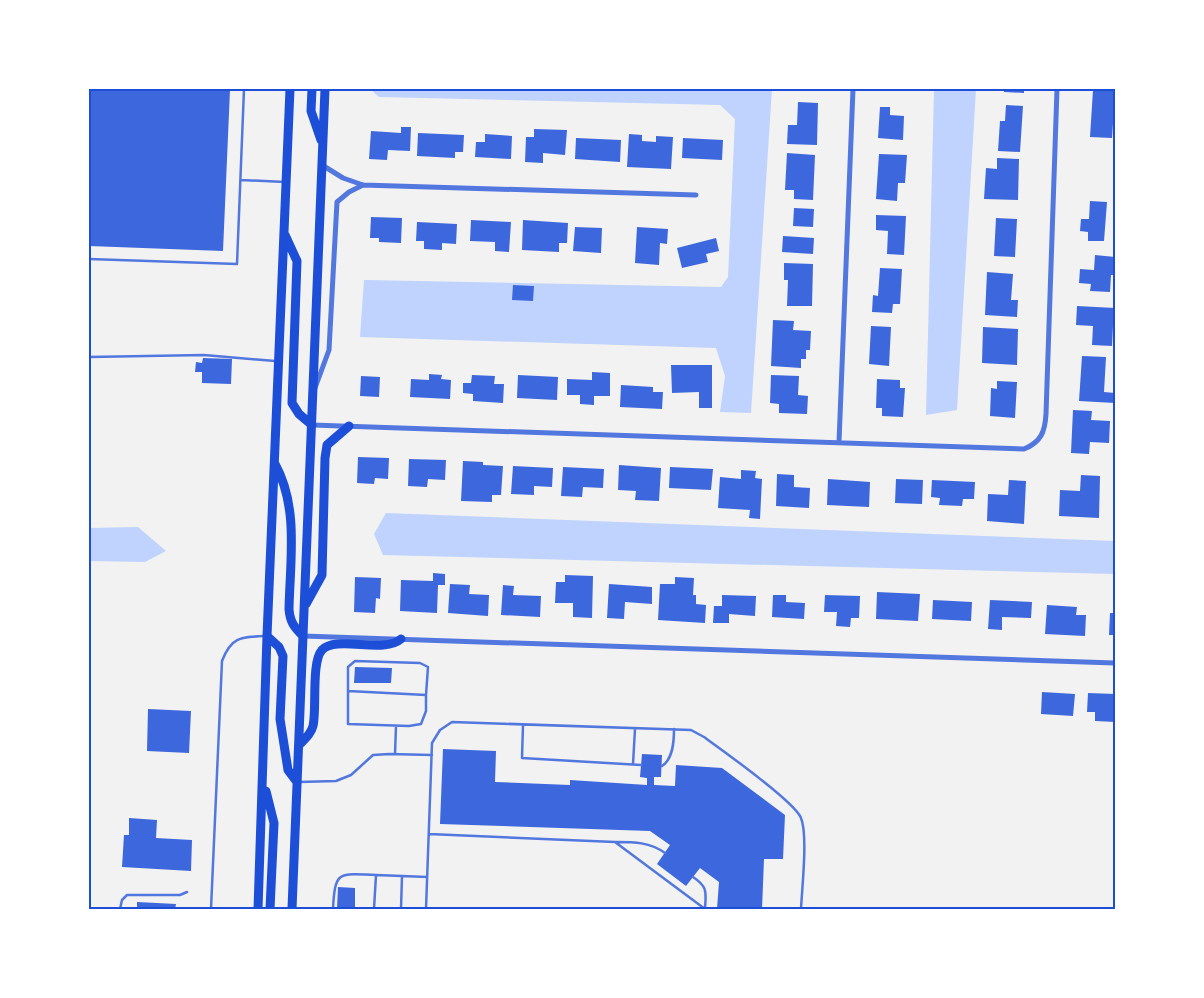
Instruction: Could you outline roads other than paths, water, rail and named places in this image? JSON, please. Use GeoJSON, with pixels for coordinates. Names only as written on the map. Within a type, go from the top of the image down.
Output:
{"type":"FeatureCollection","features":[{"type":"Feature","properties":{"kind":"highway"},"geometry":{"type":"LineString","coordinates":[[258,909],[267,636],[290,89]]}},
{"type":"Feature","properties":{"kind":"highway"},"geometry":{"type":"LineString","coordinates":[[312,89],[312,111],[323,146]]}},
{"type":"Feature","properties":{"kind":"highway"},"geometry":{"type":"LineString","coordinates":[[292,909],[325,89]]}},
{"type":"Feature","properties":{"kind":"highway"},"geometry":{"type":"LineString","coordinates":[[284,232],[296,261],[292,403],[299,414],[312,425]]}},
{"type":"Feature","properties":{"kind":"highway"},"geometry":{"type":"LineString","coordinates":[[304,606],[322,575],[327,445],[349,426]]}},
{"type":"Feature","properties":{"kind":"highway"},"geometry":{"type":"LineString","coordinates":[[275,464],[284,480],[291,522],[290,619],[303,636]]}},
{"type":"Feature","properties":{"kind":"highway"},"geometry":{"type":"LineString","coordinates":[[267,636],[279,647],[283,656],[280,719],[288,770],[298,782]]}},
{"type":"Feature","properties":{"kind":"highway"},"geometry":{"type":"LineString","coordinates":[[299,745],[313,727],[316,666],[318,655],[322,650],[333,644],[392,644],[401,639]]}},
{"type":"Feature","properties":{"kind":"highway"},"geometry":{"type":"LineString","coordinates":[[263,781],[274,823],[270,909]]}},
{"type":"Feature","properties":{"kind":"street"},"geometry":{"type":"LineString","coordinates":[[839,442],[853,89]]}},
{"type":"Feature","properties":{"kind":"street"},"geometry":{"type":"LineString","coordinates":[[312,425],[1024,449],[1038,441],[1045,427],[1057,89]]}},
{"type":"Feature","properties":{"kind":"street"},"geometry":{"type":"LineString","coordinates":[[322,165],[342,178],[363,185],[696,195]]}},
{"type":"Feature","properties":{"kind":"street"},"geometry":{"type":"LineString","coordinates":[[313,393],[330,350],[337,202],[348,192],[363,185]]}},
{"type":"Feature","properties":{"kind":"street"},"geometry":{"type":"LineString","coordinates":[[303,636],[1115,663]]}},
{"type":"Feature","properties":{"kind":"lane"},"geometry":{"type":"LineString","coordinates":[[89,259],[237,264],[244,89]]}},
{"type":"Feature","properties":{"kind":"lane"},"geometry":{"type":"LineString","coordinates":[[241,180],[286,182]]}},
{"type":"Feature","properties":{"kind":"lane"},"geometry":{"type":"LineString","coordinates":[[89,357],[204,355],[279,362]]}},
{"type":"Feature","properties":{"kind":"lane"},"geometry":{"type":"LineString","coordinates":[[211,909],[222,661],[227,649],[233,642],[246,638],[267,636]]}},
{"type":"Feature","properties":{"kind":"lane"},"geometry":{"type":"LineString","coordinates":[[356,661],[420,663],[428,667],[426,695],[426,711],[420,724],[396,726],[348,724],[348,666],[356,661]]}},
{"type":"Feature","properties":{"kind":"lane"},"geometry":{"type":"LineString","coordinates":[[348,691],[426,695]]}},
{"type":"Feature","properties":{"kind":"lane"},"geometry":{"type":"LineString","coordinates":[[426,909],[432,743],[440,730],[452,722],[691,730],[704,737],[786,800],[801,816],[804,833],[801,909]]}},
{"type":"Feature","properties":{"kind":"lane"},"geometry":{"type":"LineString","coordinates":[[523,725],[522,758],[641,765]]}},
{"type":"Feature","properties":{"kind":"lane"},"geometry":{"type":"LineString","coordinates":[[395,754],[396,726]]}},
{"type":"Feature","properties":{"kind":"lane"},"geometry":{"type":"LineString","coordinates":[[633,764],[635,728]]}},
{"type":"Feature","properties":{"kind":"lane"},"geometry":{"type":"LineString","coordinates":[[662,766],[666,764],[671,752],[674,729]]}},
{"type":"Feature","properties":{"kind":"lane"},"geometry":{"type":"LineString","coordinates":[[298,782],[336,781],[351,775],[373,755],[432,755]]}},
{"type":"Feature","properties":{"kind":"lane"},"geometry":{"type":"LineString","coordinates":[[429,834],[639,842],[657,847],[665,853]]}},
{"type":"Feature","properties":{"kind":"lane"},"geometry":{"type":"LineString","coordinates":[[615,842],[705,909]]}},
{"type":"Feature","properties":{"kind":"lane"},"geometry":{"type":"LineString","coordinates":[[333,909],[334,885],[338,878],[347,874],[427,877]]}},
{"type":"Feature","properties":{"kind":"lane"},"geometry":{"type":"LineString","coordinates":[[374,909],[376,875]]}},
{"type":"Feature","properties":{"kind":"lane"},"geometry":{"type":"LineString","coordinates":[[400,909],[402,876]]}},
{"type":"Feature","properties":{"kind":"lane"},"geometry":{"type":"LineString","coordinates":[[693,877],[706,890],[705,909]]}},
{"type":"Feature","properties":{"kind":"lane"},"geometry":{"type":"LineString","coordinates":[[120,909],[122,900],[127,894],[180,895],[187,892]]}},
{"type":"Feature","properties":{"kind":"water"},"geometry":{"type":"Polygon","coordinates":[[[370,89],[772,89],[751,413],[720,412],[725,376],[716,348],[360,337],[364,280],[721,287],[728,277],[735,119],[720,105],[379,97],[370,89]]]}},
{"type":"Feature","properties":{"kind":"water"},"geometry":{"type":"Polygon","coordinates":[[[934,89],[976,89],[957,410],[926,415],[934,89]]]}},
{"type":"Feature","properties":{"kind":"water"},"geometry":{"type":"Polygon","coordinates":[[[386,513],[1115,541],[1115,574],[383,555],[374,534],[386,513]]]}},
{"type":"Feature","properties":{"kind":"water"},"geometry":{"type":"Polygon","coordinates":[[[138,527],[166,551],[145,562],[89,561],[89,528],[138,527]]]}}]}
